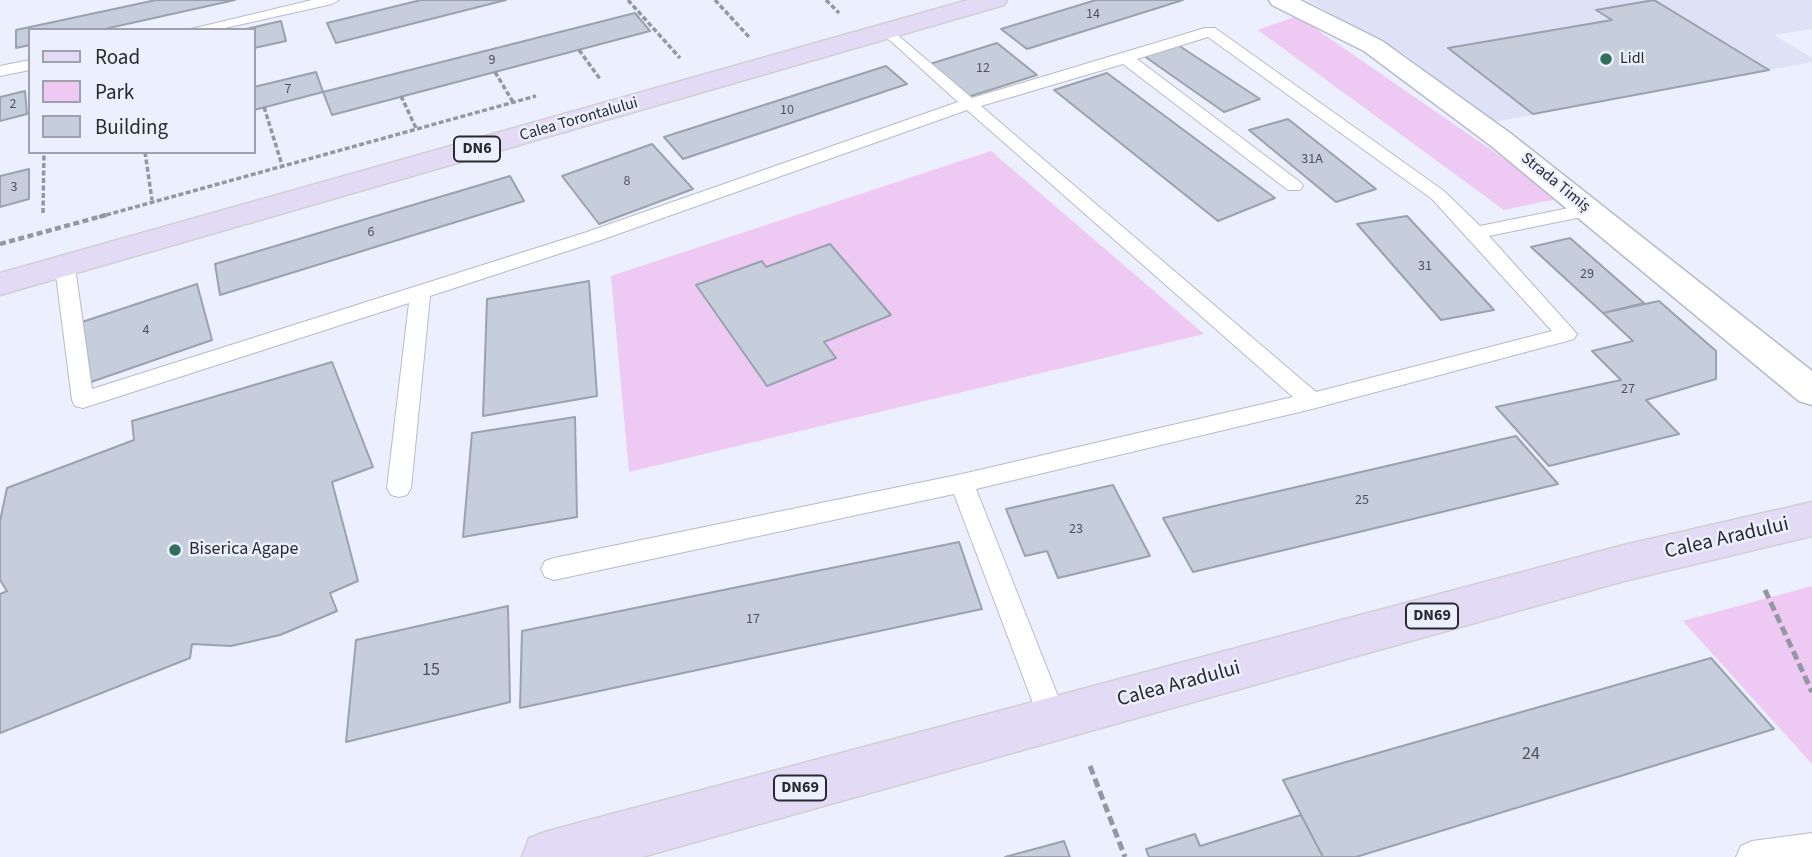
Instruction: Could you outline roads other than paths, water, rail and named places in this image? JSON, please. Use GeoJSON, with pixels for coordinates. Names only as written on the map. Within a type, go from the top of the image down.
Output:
{"type":"FeatureCollection","features":[{"type":"Feature","properties":{"kind":"main road","name":"Calea Torontalului"},"geometry":{"type":"LineString","coordinates":[[0,284],[995,0]]}},
{"type":"Feature","properties":{"kind":"main road","name":"Calea Aradului"},"geometry":{"type":"LineString","coordinates":[[548,857],[1624,563],[1812,519]]}},
{"type":"Feature","properties":{"kind":"street","name":"Strada Timiș"},"geometry":{"type":"LineString","coordinates":[[1281,0],[1373,46],[1500,139],[1812,391]]}},
{"type":"Feature","properties":{"kind":"lane"},"geometry":{"type":"LineString","coordinates":[[203,28],[332,0]]}},
{"type":"Feature","properties":{"kind":"lane"},"geometry":{"type":"LineString","coordinates":[[65,267],[83,400],[594,236],[969,104],[1210,31],[1438,195],[1567,334],[1312,401],[962,483],[554,569]]}},
{"type":"Feature","properties":{"kind":"lane"},"geometry":{"type":"LineString","coordinates":[[888,32],[1312,401]]}},
{"type":"Feature","properties":{"kind":"lane"},"geometry":{"type":"LineString","coordinates":[[1125,58],[1294,186]]}},
{"type":"Feature","properties":{"kind":"lane"},"geometry":{"type":"LineString","coordinates":[[0,71],[28,65]]}},
{"type":"Feature","properties":{"kind":"lane"},"geometry":{"type":"LineString","coordinates":[[1476,233],[1589,210]]}},
{"type":"Feature","properties":{"kind":"lane"},"geometry":{"type":"LineString","coordinates":[[399,488],[420,292]]}},
{"type":"Feature","properties":{"kind":"lane"},"geometry":{"type":"LineString","coordinates":[[962,483],[1053,719]]}},
{"type":"Feature","properties":{"kind":"lane"},"geometry":{"type":"LineString","coordinates":[[1752,857],[1812,849]]}},
{"type":"Feature","properties":{"kind":"place","name":"Lidl"},"geometry":{"type":"Point","coordinates":[1606,59]}},
{"type":"Feature","properties":{"kind":"place","name":"Biserica Agape"},"geometry":{"type":"Point","coordinates":[175,550]}}]}
